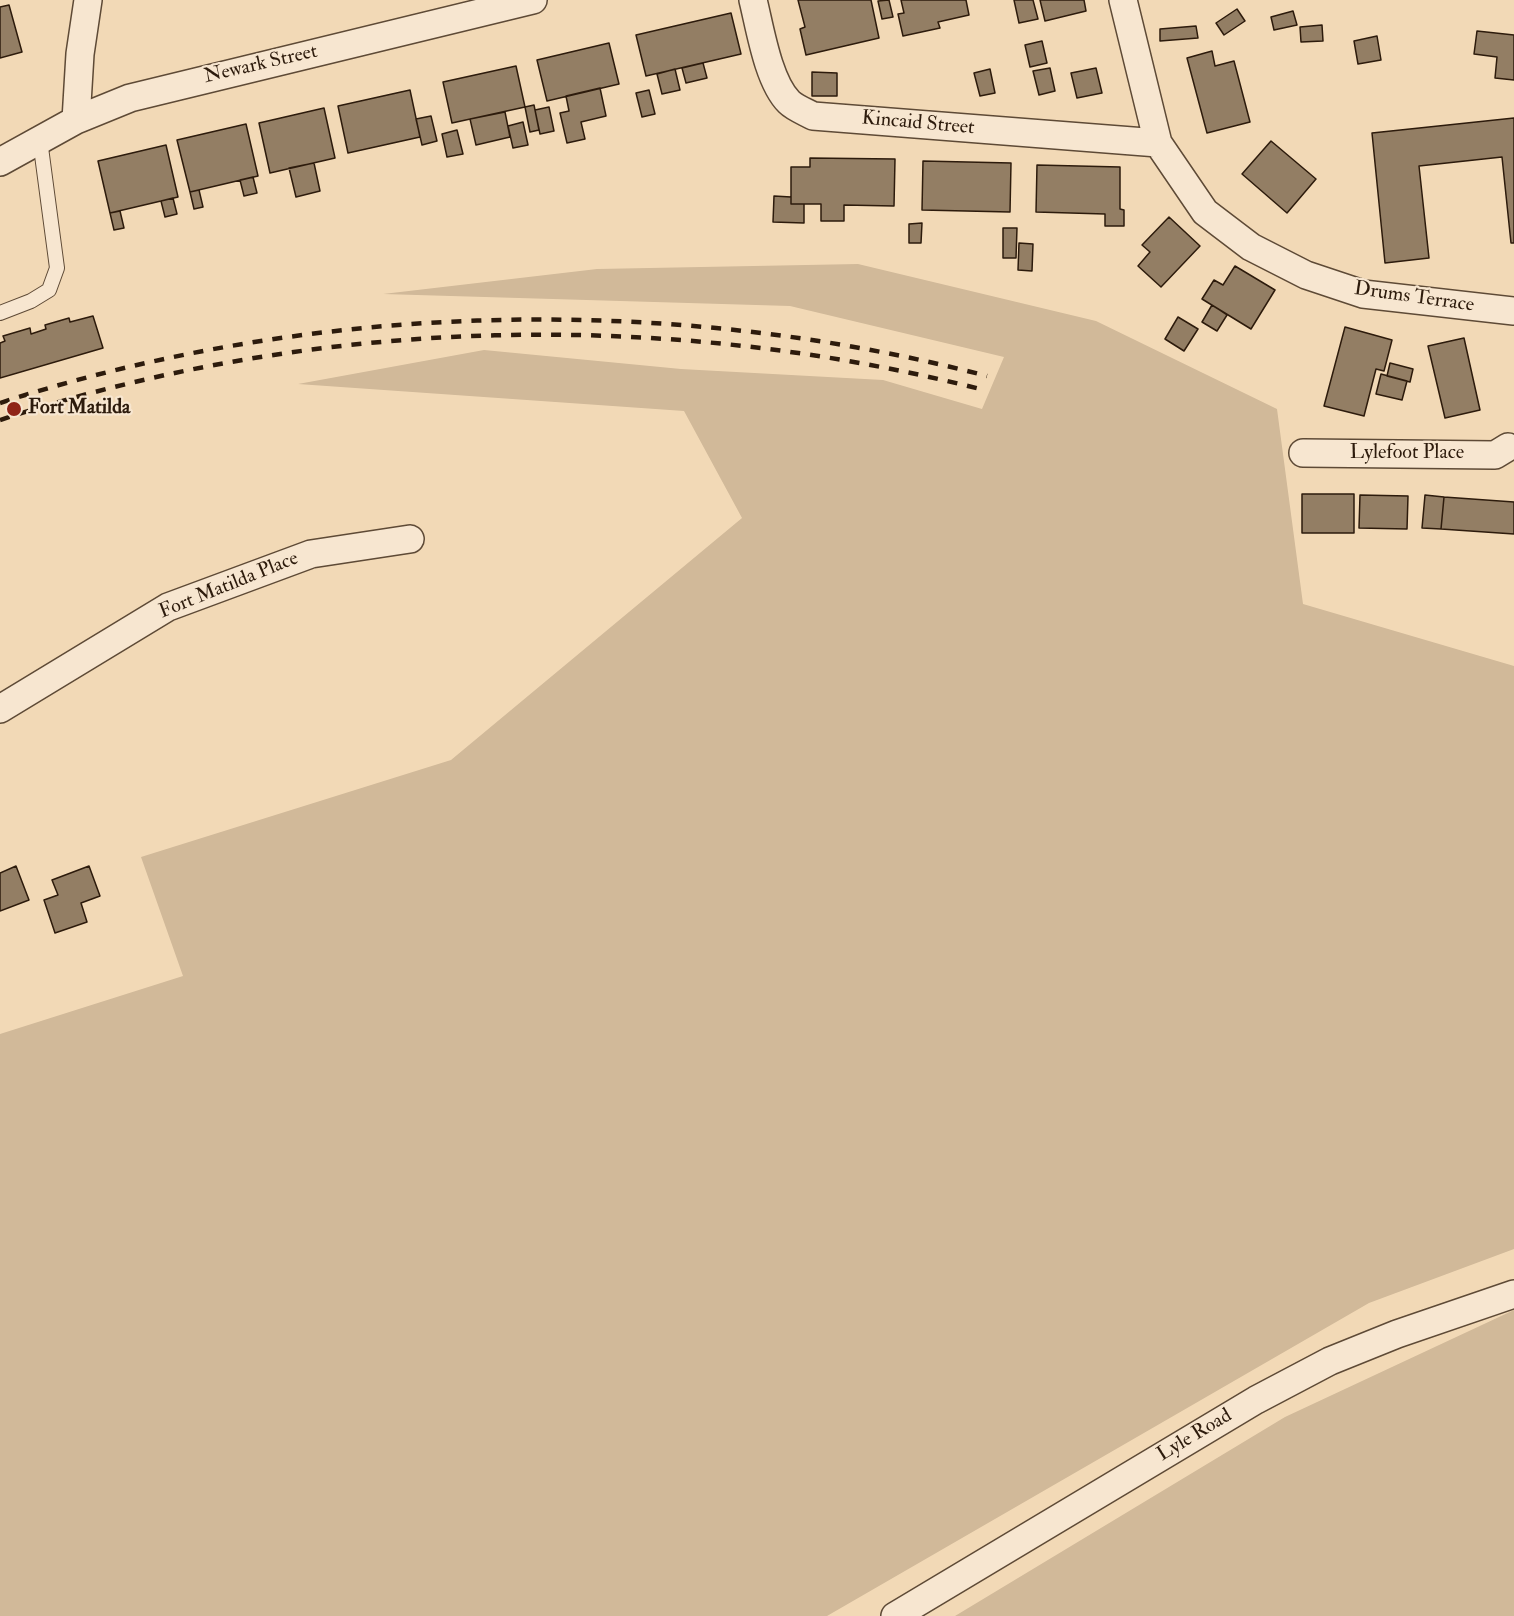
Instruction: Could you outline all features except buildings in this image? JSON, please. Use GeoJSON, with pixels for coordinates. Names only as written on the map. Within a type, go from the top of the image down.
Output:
{"type":"FeatureCollection","features":[{"type":"Feature","properties":{"kind":"street"},"geometry":{"type":"LineString","coordinates":[[76,120],[80,54],[88,0]]}},
{"type":"Feature","properties":{"kind":"street","name":"Newark Street"},"geometry":{"type":"LineString","coordinates":[[0,162],[76,120],[165,88],[533,0]]}},
{"type":"Feature","properties":{"kind":"street","name":"Kincaid Street"},"geometry":{"type":"LineString","coordinates":[[753,0],[769,62],[778,83],[789,101],[813,116],[1158,143]]}},
{"type":"Feature","properties":{"kind":"street","name":"Drums Terrace"},"geometry":{"type":"LineString","coordinates":[[1123,0],[1158,143],[1205,212],[1251,248],[1306,275],[1363,294],[1514,311]]}},
{"type":"Feature","properties":{"kind":"street","name":"Lylefoot Place"},"geometry":{"type":"LineString","coordinates":[[1303,453],[1495,455],[1512,440]]}},
{"type":"Feature","properties":{"kind":"street","name":"Fort Matilda Place"},"geometry":{"type":"LineString","coordinates":[[0,709],[168,607],[311,554],[410,539]]}},
{"type":"Feature","properties":{"kind":"street","name":"Lyle Road"},"geometry":{"type":"LineString","coordinates":[[895,1616],[1256,1400],[1330,1361],[1397,1334],[1514,1294]]}},
{"type":"Feature","properties":{"kind":"lane"},"geometry":{"type":"LineString","coordinates":[[0,314],[31,301],[49,290],[57,268],[40,140]]}},
{"type":"Feature","properties":{"kind":"shaded area"},"geometry":{"type":"Polygon","coordinates":[[[858,264],[1096,321],[1277,409],[1303,604],[1514,666],[1514,1249],[1369,1303],[827,1616],[0,1616],[0,1034],[183,976],[141,857],[451,760],[742,518],[684,411],[298,384],[484,350],[681,369],[883,380],[982,409],[1004,357],[790,306],[383,294],[597,269],[858,264]]]}},
{"type":"Feature","properties":{"kind":"shaded area"},"geometry":{"type":"Polygon","coordinates":[[[1514,1310],[1514,1616],[955,1616],[1285,1417],[1514,1310]]]}},
{"type":"Feature","properties":{"kind":"railway"},"geometry":{"type":"LineString","coordinates":[[0,403],[120,369],[242,344],[366,328],[492,320],[618,321],[743,331],[866,349],[987,376]]}},
{"type":"Feature","properties":{"kind":"railway"},"geometry":{"type":"LineString","coordinates":[[0,420],[119,386],[241,360],[364,344],[488,336],[612,336],[736,345],[859,363],[980,389]]}},
{"type":"Feature","properties":{"kind":"place","name":"Fort Matilda"},"geometry":{"type":"Point","coordinates":[14,409]}}]}
